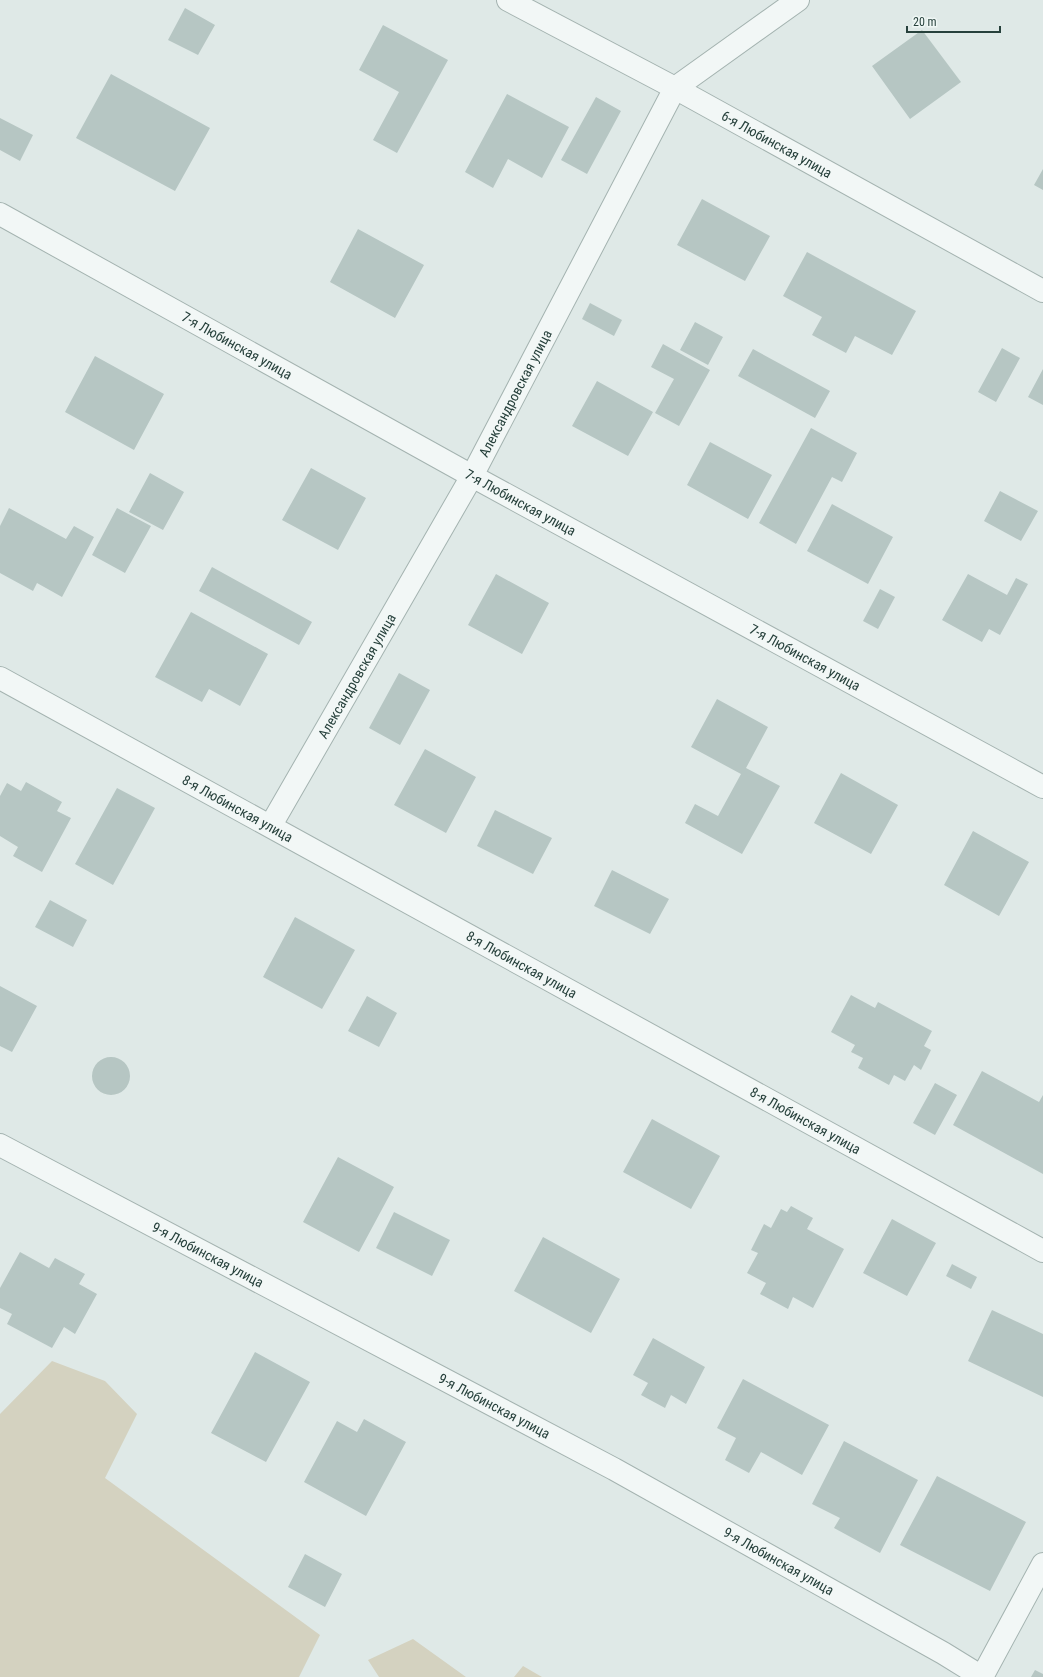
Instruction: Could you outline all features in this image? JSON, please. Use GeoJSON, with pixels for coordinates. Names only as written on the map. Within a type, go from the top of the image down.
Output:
{"type":"FeatureCollection","features":[{"type":"Feature","properties":{"kind":"street","name":"6-я Любинская улица"},"geometry":{"type":"LineString","coordinates":[[508,0],[675,88],[1043,291]]}},
{"type":"Feature","properties":{"kind":"street","name":"Александровская улица"},"geometry":{"type":"LineString","coordinates":[[270,825],[472,476],[675,88],[798,0]]}},
{"type":"Feature","properties":{"kind":"street","name":"7-я Любинская улица"},"geometry":{"type":"LineString","coordinates":[[0,214],[472,476],[1043,787]]}},
{"type":"Feature","properties":{"kind":"street","name":"8-я Любинская улица"},"geometry":{"type":"LineString","coordinates":[[0,678],[1043,1251]]}},
{"type":"Feature","properties":{"kind":"street","name":"9-я Любинская улица"},"geometry":{"type":"LineString","coordinates":[[0,1145],[614,1469],[943,1653],[982,1677]]}},
{"type":"Feature","properties":{"kind":"street"},"geometry":{"type":"LineString","coordinates":[[982,1677],[1043,1564]]}},
{"type":"Feature","properties":{"kind":"shaded area"},"geometry":{"type":"Polygon","coordinates":[[[52,1361],[105,1381],[137,1414],[105,1478],[320,1635],[299,1677],[0,1677],[0,1414],[52,1361]]]}},
{"type":"Feature","properties":{"kind":"shaded area"},"geometry":{"type":"Polygon","coordinates":[[[413,1639],[466,1677],[379,1677],[368,1660],[413,1639]]]}},
{"type":"Feature","properties":{"kind":"shaded area"},"geometry":{"type":"Polygon","coordinates":[[[523,1666],[542,1677],[514,1677],[523,1666]]]}},
{"type":"Feature","properties":{"kind":"building"},"geometry":{"type":"Polygon","coordinates":[[[185,8],[215,25],[198,55],[168,40],[185,8]]]}},
{"type":"Feature","properties":{"kind":"building"},"geometry":{"type":"Polygon","coordinates":[[[383,25],[448,60],[397,153],[373,140],[399,92],[359,70],[383,25]]]}},
{"type":"Feature","properties":{"kind":"building"},"geometry":{"type":"Polygon","coordinates":[[[922,30],[961,82],[910,119],[872,66],[922,30]]]}},
{"type":"Feature","properties":{"kind":"building"},"geometry":{"type":"Polygon","coordinates":[[[111,74],[210,128],[175,191],[76,138],[111,74]]]}},
{"type":"Feature","properties":{"kind":"building"},"geometry":{"type":"Polygon","coordinates":[[[507,94],[569,127],[542,178],[508,159],[493,188],[465,172],[507,94]]]}},
{"type":"Feature","properties":{"kind":"building"},"geometry":{"type":"Polygon","coordinates":[[[596,97],[621,111],[587,174],[561,160],[596,97]]]}},
{"type":"Feature","properties":{"kind":"building"},"geometry":{"type":"Polygon","coordinates":[[[0,118],[33,135],[20,161],[0,150],[0,118]]]}},
{"type":"Feature","properties":{"kind":"building"},"geometry":{"type":"Polygon","coordinates":[[[1043,169],[1043,190],[1034,185],[1043,169]]]}},
{"type":"Feature","properties":{"kind":"building"},"geometry":{"type":"Polygon","coordinates":[[[702,199],[770,236],[745,281],[677,245],[702,199]]]}},
{"type":"Feature","properties":{"kind":"building"},"geometry":{"type":"Polygon","coordinates":[[[358,229],[424,265],[395,318],[330,282],[358,229]]]}},
{"type":"Feature","properties":{"kind":"building"},"geometry":{"type":"Polygon","coordinates":[[[807,252],[916,311],[892,355],[855,336],[846,353],[812,335],[822,317],[783,296],[807,252]]]}},
{"type":"Feature","properties":{"kind":"building"},"geometry":{"type":"Polygon","coordinates":[[[590,303],[622,320],[614,336],[582,319],[590,303]]]}},
{"type":"Feature","properties":{"kind":"building"},"geometry":{"type":"Polygon","coordinates":[[[695,322],[723,337],[708,365],[680,350],[695,322]]]}},
{"type":"Feature","properties":{"kind":"building"},"geometry":{"type":"Polygon","coordinates":[[[663,344],[710,370],[679,426],[655,413],[674,379],[651,367],[663,344]]]}},
{"type":"Feature","properties":{"kind":"building"},"geometry":{"type":"Polygon","coordinates":[[[1002,348],[1020,358],[996,402],[978,392],[1002,348]]]}},
{"type":"Feature","properties":{"kind":"building"},"geometry":{"type":"Polygon","coordinates":[[[753,349],[830,391],[815,418],[738,376],[753,349]]]}},
{"type":"Feature","properties":{"kind":"building"},"geometry":{"type":"Polygon","coordinates":[[[95,356],[164,394],[134,450],[65,412],[95,356]]]}},
{"type":"Feature","properties":{"kind":"building"},"geometry":{"type":"Polygon","coordinates":[[[1043,369],[1043,405],[1028,397],[1043,369]]]}},
{"type":"Feature","properties":{"kind":"building"},"geometry":{"type":"Polygon","coordinates":[[[597,381],[653,412],[628,456],[572,426],[597,381]]]}},
{"type":"Feature","properties":{"kind":"building"},"geometry":{"type":"Polygon","coordinates":[[[811,428],[857,453],[842,482],[832,477],[796,544],[759,523],[811,428]]]}},
{"type":"Feature","properties":{"kind":"building"},"geometry":{"type":"Polygon","coordinates":[[[710,442],[772,475],[748,519],[687,485],[710,442]]]}},
{"type":"Feature","properties":{"kind":"building"},"geometry":{"type":"Polygon","coordinates":[[[311,468],[366,498],[338,550],[282,520],[311,468]]]}},
{"type":"Feature","properties":{"kind":"building"},"geometry":{"type":"Polygon","coordinates":[[[150,473],[184,492],[163,530],[129,512],[150,473]]]}},
{"type":"Feature","properties":{"kind":"building"},"geometry":{"type":"Polygon","coordinates":[[[1000,491],[1038,511],[1021,541],[984,521],[1000,491]]]}},
{"type":"Feature","properties":{"kind":"building"},"geometry":{"type":"Polygon","coordinates":[[[832,504],[893,537],[868,584],[807,551],[832,504]]]}},
{"type":"Feature","properties":{"kind":"building"},"geometry":{"type":"Polygon","coordinates":[[[9,508],[66,539],[74,526],[94,537],[62,597],[37,583],[33,591],[0,573],[0,526],[9,508]]]}},
{"type":"Feature","properties":{"kind":"building"},"geometry":{"type":"Polygon","coordinates":[[[117,508],[151,526],[125,573],[92,555],[117,508]]]}},
{"type":"Feature","properties":{"kind":"building"},"geometry":{"type":"Polygon","coordinates":[[[212,567],[312,622],[299,645],[199,591],[212,567]]]}},
{"type":"Feature","properties":{"kind":"building"},"geometry":{"type":"Polygon","coordinates":[[[496,574],[549,603],[522,654],[468,625],[496,574]]]}},
{"type":"Feature","properties":{"kind":"building"},"geometry":{"type":"Polygon","coordinates":[[[968,574],[1007,595],[1016,578],[1028,584],[1000,635],[989,629],[982,642],[942,620],[968,574]]]}},
{"type":"Feature","properties":{"kind":"building"},"geometry":{"type":"Polygon","coordinates":[[[880,589],[895,597],[878,629],[863,621],[880,589]]]}},
{"type":"Feature","properties":{"kind":"building"},"geometry":{"type":"Polygon","coordinates":[[[191,612],[268,654],[240,706],[209,689],[202,702],[155,677],[191,612]]]}},
{"type":"Feature","properties":{"kind":"building"},"geometry":{"type":"Polygon","coordinates":[[[399,673],[430,690],[400,745],[369,728],[399,673]]]}},
{"type":"Feature","properties":{"kind":"building"},"geometry":{"type":"Polygon","coordinates":[[[717,699],[768,727],[746,768],[780,786],[742,854],[685,823],[695,804],[718,816],[741,774],[691,747],[717,699]]]}},
{"type":"Feature","properties":{"kind":"building"},"geometry":{"type":"Polygon","coordinates":[[[425,749],[476,777],[446,833],[394,805],[425,749]]]}},
{"type":"Feature","properties":{"kind":"building"},"geometry":{"type":"Polygon","coordinates":[[[841,773],[898,805],[871,854],[814,823],[841,773]]]}},
{"type":"Feature","properties":{"kind":"building"},"geometry":{"type":"Polygon","coordinates":[[[26,782],[62,802],[57,811],[71,818],[42,872],[13,856],[18,847],[0,836],[0,796],[7,783],[21,791],[26,782]]]}},
{"type":"Feature","properties":{"kind":"building"},"geometry":{"type":"Polygon","coordinates":[[[117,788],[155,808],[113,885],[75,864],[117,788]]]}},
{"type":"Feature","properties":{"kind":"building"},"geometry":{"type":"Polygon","coordinates":[[[495,810],[552,838],[533,874],[477,846],[495,810]]]}},
{"type":"Feature","properties":{"kind":"building"},"geometry":{"type":"Polygon","coordinates":[[[973,831],[1029,862],[999,916],[944,885],[973,831]]]}},
{"type":"Feature","properties":{"kind":"building"},"geometry":{"type":"Polygon","coordinates":[[[612,870],[669,899],[650,934],[594,906],[612,870]]]}},
{"type":"Feature","properties":{"kind":"building"},"geometry":{"type":"Polygon","coordinates":[[[50,900],[87,920],[73,947],[35,927],[50,900]]]}},
{"type":"Feature","properties":{"kind":"building"},"geometry":{"type":"Polygon","coordinates":[[[295,917],[355,950],[322,1009],[263,977],[295,917]]]}},
{"type":"Feature","properties":{"kind":"building"},"geometry":{"type":"Polygon","coordinates":[[[0,986],[37,1006],[12,1052],[0,1046],[0,986]]]}},
{"type":"Feature","properties":{"kind":"building"},"geometry":{"type":"Polygon","coordinates":[[[851,995],[875,1008],[878,1002],[932,1031],[924,1046],[931,1050],[921,1070],[914,1065],[905,1081],[894,1075],[889,1085],[858,1068],[863,1058],[851,1052],[855,1045],[831,1032],[851,995]]]}},
{"type":"Feature","properties":{"kind":"building"},"geometry":{"type":"Polygon","coordinates":[[[367,996],[397,1013],[379,1047],[348,1031],[367,996]]]}},
{"type":"Feature","properties":{"kind":"building"},"geometry":{"type":"Polygon","coordinates":[[[107,1057],[115,1057],[125,1062],[129,1069],[129,1083],[125,1090],[115,1095],[107,1095],[97,1090],[95,1087],[92,1080],[92,1072],[97,1062],[100,1060],[107,1057]]]}},
{"type":"Feature","properties":{"kind":"building"},"geometry":{"type":"Polygon","coordinates":[[[982,1071],[1039,1102],[1043,1095],[1043,1174],[953,1125],[982,1071]]]}},
{"type":"Feature","properties":{"kind":"building"},"geometry":{"type":"Polygon","coordinates":[[[935,1083],[957,1095],[935,1135],[913,1123],[935,1083]]]}},
{"type":"Feature","properties":{"kind":"building"},"geometry":{"type":"Polygon","coordinates":[[[652,1119],[720,1156],[691,1209],[623,1172],[652,1119]]]}},
{"type":"Feature","properties":{"kind":"building"},"geometry":{"type":"Polygon","coordinates":[[[338,1157],[394,1187],[359,1252],[303,1222],[338,1157]]]}},
{"type":"Feature","properties":{"kind":"building"},"geometry":{"type":"Polygon","coordinates":[[[791,1206],[813,1218],[807,1229],[844,1249],[813,1308],[793,1297],[788,1309],[760,1294],[766,1283],[747,1273],[758,1253],[751,1250],[764,1224],[771,1228],[781,1209],[787,1212],[791,1206]]]}},
{"type":"Feature","properties":{"kind":"building"},"geometry":{"type":"Polygon","coordinates":[[[394,1212],[450,1240],[432,1276],[376,1248],[394,1212]]]}},
{"type":"Feature","properties":{"kind":"building"},"geometry":{"type":"Polygon","coordinates":[[[892,1219],[936,1243],[907,1296],[863,1273],[892,1219]]]}},
{"type":"Feature","properties":{"kind":"building"},"geometry":{"type":"Polygon","coordinates":[[[543,1237],[620,1279],[591,1333],[514,1291],[543,1237]]]}},
{"type":"Feature","properties":{"kind":"building"},"geometry":{"type":"Polygon","coordinates":[[[20,1252],[49,1268],[55,1258],[85,1274],[79,1284],[97,1294],[75,1334],[64,1327],[52,1348],[7,1324],[12,1314],[0,1308],[0,1288],[20,1252]]]}},
{"type":"Feature","properties":{"kind":"building"},"geometry":{"type":"Polygon","coordinates":[[[952,1264],[977,1277],[971,1289],[946,1276],[952,1264]]]}},
{"type":"Feature","properties":{"kind":"building"},"geometry":{"type":"Polygon","coordinates":[[[992,1310],[1043,1334],[1043,1397],[968,1361],[992,1310]]]}},
{"type":"Feature","properties":{"kind":"building"},"geometry":{"type":"Polygon","coordinates":[[[653,1338],[705,1367],[686,1404],[671,1395],[665,1408],[641,1395],[648,1383],[633,1375],[653,1338]]]}},
{"type":"Feature","properties":{"kind":"building"},"geometry":{"type":"Polygon","coordinates":[[[255,1352],[310,1382],[266,1462],[211,1433],[255,1352]]]}},
{"type":"Feature","properties":{"kind":"building"},"geometry":{"type":"Polygon","coordinates":[[[743,1379],[829,1425],[802,1475],[761,1452],[749,1473],[725,1460],[736,1438],[717,1428],[743,1379]]]}},
{"type":"Feature","properties":{"kind":"building"},"geometry":{"type":"Polygon","coordinates":[[[364,1419],[406,1442],[366,1516],[304,1482],[337,1421],[357,1432],[364,1419]]]}},
{"type":"Feature","properties":{"kind":"building"},"geometry":{"type":"Polygon","coordinates":[[[844,1441],[918,1480],[880,1553],[834,1528],[840,1518],[812,1504],[844,1441]]]}},
{"type":"Feature","properties":{"kind":"building"},"geometry":{"type":"Polygon","coordinates":[[[937,1476],[1026,1522],[990,1591],[900,1545],[937,1476]]]}},
{"type":"Feature","properties":{"kind":"building"},"geometry":{"type":"Polygon","coordinates":[[[305,1554],[342,1574],[325,1607],[288,1587],[305,1554]]]}},
{"type":"Feature","properties":{"kind":"building"},"geometry":{"type":"Polygon","coordinates":[[[1035,1670],[1043,1674],[1043,1677],[1031,1677],[1035,1670]]]}}]}
